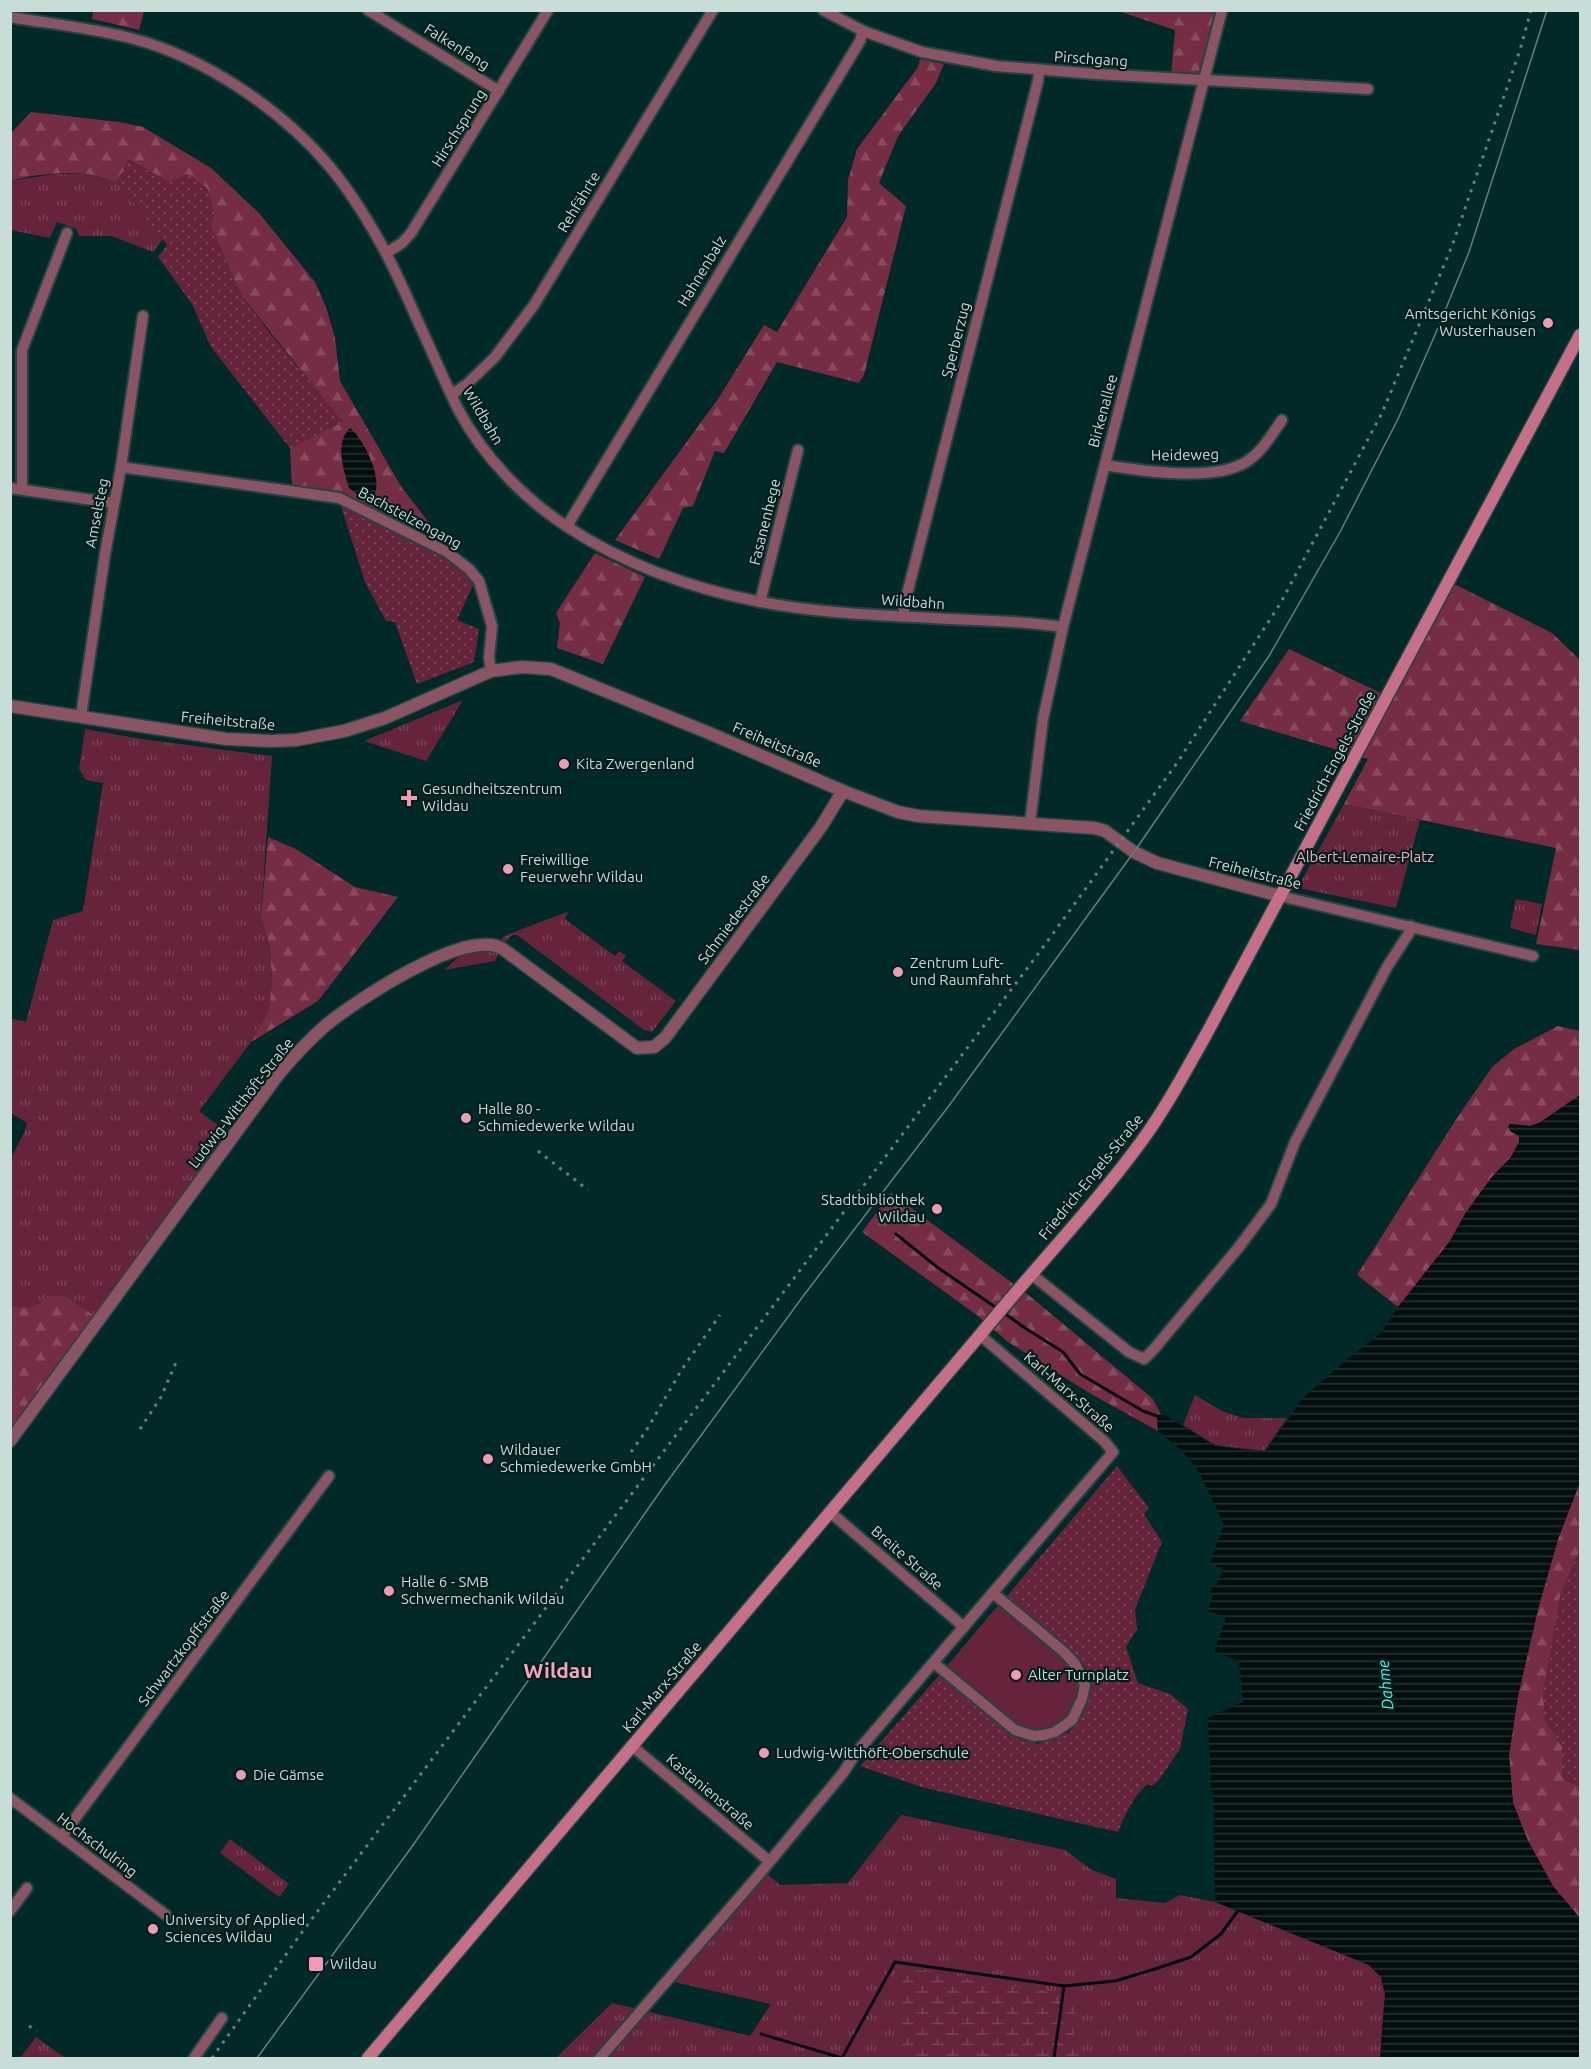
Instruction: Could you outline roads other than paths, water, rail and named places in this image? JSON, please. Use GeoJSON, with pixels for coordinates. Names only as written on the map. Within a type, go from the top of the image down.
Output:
{"type":"FeatureCollection","features":[{"type":"Feature","properties":{"kind":"main road","name":"Friedrich-Engels-Straße"},"geometry":{"type":"LineString","coordinates":[[984,1331],[1137,1148],[1165,1107],[1581,335]]}},
{"type":"Feature","properties":{"kind":"main road","name":"Karl-Marx-Straße"},"geometry":{"type":"LineString","coordinates":[[368,2058],[984,1331]]}},
{"type":"Feature","properties":{"kind":"street","name":"Falkenfang"},"geometry":{"type":"LineString","coordinates":[[368,10],[380,14],[499,91]]}},
{"type":"Feature","properties":{"kind":"street","name":"Hirschsprung"},"geometry":{"type":"LineString","coordinates":[[386,253],[402,243],[411,233],[548,10]]}},
{"type":"Feature","properties":{"kind":"street","name":"Rehfährte"},"geometry":{"type":"LineString","coordinates":[[452,394],[466,385],[495,357],[534,305],[713,10]]}},
{"type":"Feature","properties":{"kind":"street","name":"Pirschgang"},"geometry":{"type":"LineString","coordinates":[[823,10],[864,32],[926,53],[996,66],[1368,88]]}},
{"type":"Feature","properties":{"kind":"street","name":"Birkenallee"},"geometry":{"type":"LineString","coordinates":[[1030,823],[1043,719],[1063,627],[1222,10]]}},
{"type":"Feature","properties":{"kind":"street","name":"Wildbahn"},"geometry":{"type":"LineString","coordinates":[[10,17],[134,39],[179,56],[228,81],[282,119],[322,158],[354,200],[386,253],[460,413],[481,445],[505,474],[535,503],[604,548],[642,566],[707,588],[760,602],[903,616],[1063,627]]}},
{"type":"Feature","properties":{"kind":"street","name":"Hahnenbalz"},"geometry":{"type":"LineString","coordinates":[[567,526],[864,32]]}},
{"type":"Feature","properties":{"kind":"street","name":"Sperberzug"},"geometry":{"type":"LineString","coordinates":[[903,616],[1039,70]]}},
{"type":"Feature","properties":{"kind":"street"},"geometry":{"type":"LineString","coordinates":[[67,233],[22,350],[16,489],[114,503]]}},
{"type":"Feature","properties":{"kind":"street","name":"Amselsteg"},"geometry":{"type":"LineString","coordinates":[[81,716],[143,316]]}},
{"type":"Feature","properties":{"kind":"street","name":"Heideweg"},"geometry":{"type":"LineString","coordinates":[[1105,465],[1144,471],[1217,472],[1244,463],[1255,455],[1282,420]]}},
{"type":"Feature","properties":{"kind":"street","name":"Fasanenhege"},"geometry":{"type":"LineString","coordinates":[[760,602],[798,450]]}},
{"type":"Feature","properties":{"kind":"street","name":"Bachstelzengang"},"geometry":{"type":"LineString","coordinates":[[121,467],[339,498],[447,552],[480,581],[492,626],[489,658],[491,671]]}},
{"type":"Feature","properties":{"kind":"street","name":"Freiheitstraße"},"geometry":{"type":"LineString","coordinates":[[10,706],[226,739],[296,740],[344,731],[385,718],[491,671],[522,667],[558,671],[898,812],[918,816],[1095,828],[1105,831],[1140,855],[1157,863],[1280,896],[1533,956]]}},
{"type":"Feature","properties":{"kind":"street","name":"Schmiedestraße"},"geometry":{"type":"LineString","coordinates":[[637,1048],[654,1047],[665,1038],[821,827],[839,801],[843,790]]}},
{"type":"Feature","properties":{"kind":"street"},"geometry":{"type":"LineString","coordinates":[[1031,1274],[1132,1354],[1144,1359],[1239,1247],[1271,1204],[1295,1142],[1411,926]]}},
{"type":"Feature","properties":{"kind":"street","name":"Ludwig-Witthöft-Straße"},"geometry":{"type":"LineString","coordinates":[[10,1441],[278,1075],[327,1025],[378,990],[410,970],[451,951],[489,944],[503,949],[637,1048]]}},
{"type":"Feature","properties":{"kind":"street","name":"Karl-Marx-Straße"},"geometry":{"type":"LineString","coordinates":[[600,2058],[843,1773],[856,1752],[1113,1452],[1104,1441],[984,1331]]}},
{"type":"Feature","properties":{"kind":"street","name":"Schwartzkopffstraße"},"geometry":{"type":"LineString","coordinates":[[62,1836],[329,1476]]}},
{"type":"Feature","properties":{"kind":"street","name":"Breite Straße"},"geometry":{"type":"LineString","coordinates":[[830,1512],[963,1627]]}},
{"type":"Feature","properties":{"kind":"street"},"geometry":{"type":"LineString","coordinates":[[934,1663],[1015,1730],[1034,1736],[1044,1735],[1055,1732],[1072,1720],[1082,1700],[1085,1685],[1075,1664],[1064,1652],[993,1593]]}},
{"type":"Feature","properties":{"kind":"street","name":"Kastanienstraße"},"geometry":{"type":"LineString","coordinates":[[632,1746],[769,1861]]}},
{"type":"Feature","properties":{"kind":"street","name":"Hochschulring"},"geometry":{"type":"LineString","coordinates":[[10,1798],[166,1915]]}},
{"type":"Feature","properties":{"kind":"street"},"geometry":{"type":"LineString","coordinates":[[10,1911],[27,1888]]}},
{"type":"Feature","properties":{"kind":"street"},"geometry":{"type":"LineString","coordinates":[[194,2058],[222,2019]]}},
{"type":"Feature","properties":{"kind":"water"},"geometry":{"type":"Polygon","coordinates":[[[350,428],[360,440],[373,466],[377,483],[372,498],[364,499],[349,488],[341,449],[345,434],[350,428]]]}},
{"type":"Feature","properties":{"kind":"water","name":"Dahme"},"geometry":{"type":"Polygon","coordinates":[[[1580,1095],[1580,1482],[1558,1539],[1538,1609],[1518,1696],[1509,1755],[1513,1803],[1528,1841],[1553,1886],[1580,1918],[1580,2058],[1380,2058],[1385,1994],[1381,1977],[1369,1965],[1215,1902],[1213,1788],[1211,1788],[1208,1718],[1243,1702],[1239,1661],[1214,1651],[1226,1617],[1208,1611],[1213,1595],[1210,1593],[1212,1585],[1216,1587],[1223,1569],[1210,1563],[1224,1524],[1197,1468],[1181,1450],[1158,1431],[1157,1416],[1161,1414],[1168,1417],[1215,1446],[1265,1452],[1302,1399],[1381,1333],[1398,1307],[1450,1241],[1465,1214],[1491,1178],[1511,1157],[1519,1142],[1519,1136],[1510,1131],[1508,1127],[1510,1124],[1530,1126],[1539,1123],[1580,1095]]]}},
{"type":"Feature","properties":{"kind":"waterway"},"geometry":{"type":"LineString","coordinates":[[896,1234],[937,1267],[998,1309]]}},
{"type":"Feature","properties":{"kind":"waterway"},"geometry":{"type":"LineString","coordinates":[[1004,1313],[1063,1352],[1080,1374],[1143,1411],[1157,1416]]}},
{"type":"Feature","properties":{"kind":"waterway"},"geometry":{"type":"LineString","coordinates":[[842,2058],[895,1962],[1064,1986],[1115,1981],[1191,1957],[1221,1934],[1237,1912]]}},
{"type":"Feature","properties":{"kind":"waterway"},"geometry":{"type":"LineString","coordinates":[[1054,2058],[1064,1986]]}},
{"type":"Feature","properties":{"kind":"waterway"},"geometry":{"type":"LineString","coordinates":[[761,2034],[842,2058]]}},
{"type":"Feature","properties":{"kind":"tram line"},"geometry":{"type":"LineString","coordinates":[[257,2058],[411,1848],[664,1486],[804,1295],[948,1107],[1134,852],[1269,656],[1340,532],[1398,419],[1438,328],[1469,252],[1547,10]]}},
{"type":"Feature","properties":{"kind":"railway"},"geometry":{"type":"LineString","coordinates":[[212,2058],[305,1928],[1041,950],[1177,763],[1280,604],[1382,413],[1452,246],[1520,50],[1531,10]]}},
{"type":"Feature","properties":{"kind":"railway"},"geometry":{"type":"LineString","coordinates":[[538,1151],[588,1190]]}},
{"type":"Feature","properties":{"kind":"railway"},"geometry":{"type":"LineString","coordinates":[[631,1452],[682,1369],[720,1315]]}},
{"type":"Feature","properties":{"kind":"railway"},"geometry":{"type":"LineString","coordinates":[[140,1429],[161,1397],[178,1358]]}},
{"type":"Feature","properties":{"kind":"railway"},"geometry":{"type":"LineString","coordinates":[[29,2026],[37,2031]]}},
{"type":"Feature","properties":{"kind":"place","name":"Amtsgericht Königs Wusterhausen"},"geometry":{"type":"Point","coordinates":[1548,323]}},
{"type":"Feature","properties":{"kind":"place","name":"Kita Zwergenland"},"geometry":{"type":"Point","coordinates":[564,764]}},
{"type":"Feature","properties":{"kind":"place","name":"Gesundheitszentrum Wildau"},"geometry":{"type":"Point","coordinates":[409,798]}},
{"type":"Feature","properties":{"kind":"place","name":"Freiwillige Feuerwehr Wildau"},"geometry":{"type":"Point","coordinates":[508,869]}},
{"type":"Feature","properties":{"kind":"place","name":"Zentrum Luft- und Raumfahrt"},"geometry":{"type":"Point","coordinates":[898,972]}},
{"type":"Feature","properties":{"kind":"place","name":"Halle 80 - Schmiedewerke Wildau"},"geometry":{"type":"Point","coordinates":[466,1118]}},
{"type":"Feature","properties":{"kind":"place","name":"Stadtbibliothek Wildau"},"geometry":{"type":"Point","coordinates":[937,1209]}},
{"type":"Feature","properties":{"kind":"place","name":"Wildauer Schmiedewerke GmbH"},"geometry":{"type":"Point","coordinates":[488,1459]}},
{"type":"Feature","properties":{"kind":"place","name":"Halle 6 - SMB Schwermechanik Wildau"},"geometry":{"type":"Point","coordinates":[389,1591]}},
{"type":"Feature","properties":{"kind":"place","name":"Alter Turnplatz"},"geometry":{"type":"Point","coordinates":[1016,1675]}},
{"type":"Feature","properties":{"kind":"place","name":"Ludwig-Witthöft-Oberschule"},"geometry":{"type":"Point","coordinates":[764,1753]}},
{"type":"Feature","properties":{"kind":"place","name":"Die Gämse"},"geometry":{"type":"Point","coordinates":[241,1775]}},
{"type":"Feature","properties":{"kind":"place","name":"University of Applied Sciences Wildau"},"geometry":{"type":"Point","coordinates":[153,1929]}},
{"type":"Feature","properties":{"kind":"place","name":"Wildau"},"geometry":{"type":"Point","coordinates":[316,1964]}},
{"type":"Feature","properties":{"kind":"district","name":"Wildau"},"geometry":{"type":"Point","coordinates":[558,1671]}},
{"type":"Feature","properties":{"kind":"park label","name":"Albert-Lemaire-Platz"},"geometry":{"type":"Point","coordinates":[1365,857]}}]}
